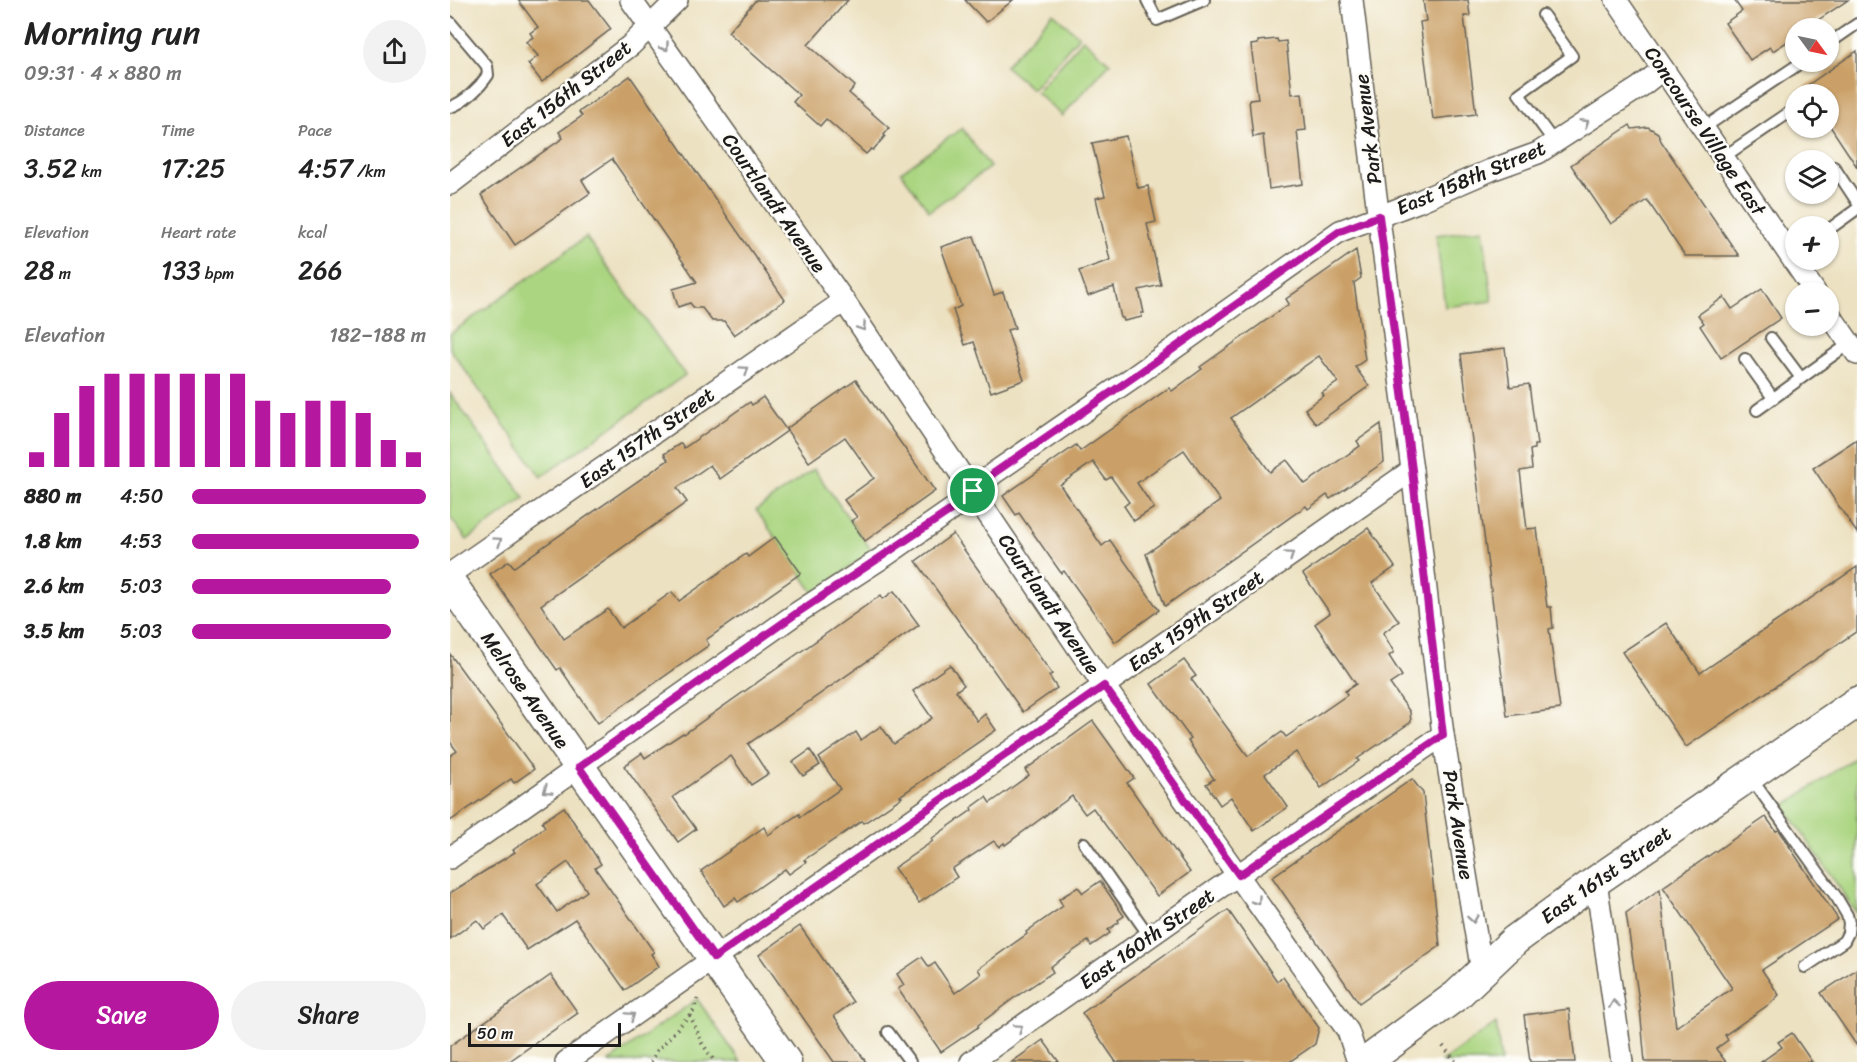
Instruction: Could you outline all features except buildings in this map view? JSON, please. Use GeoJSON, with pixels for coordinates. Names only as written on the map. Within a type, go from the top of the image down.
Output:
{"type":"FeatureCollection","features":[{"type":"Feature","properties":{"kind":"main road","name":"Melrose Avenue"},"geometry":{"type":"LineString","coordinates":[[450,582],[786,1062]]}},
{"type":"Feature","properties":{"kind":"main road","name":"East 161st Street"},"geometry":{"type":"LineString","coordinates":[[1366,1062],[1457,995],[1515,940],[1596,881],[1857,702]]}},
{"type":"Feature","properties":{"kind":"street","name":"Courtlandt Avenue"},"geometry":{"type":"LineString","coordinates":[[631,0],[844,301],[1104,686],[1348,1031],[1358,1062]]}},
{"type":"Feature","properties":{"kind":"street","name":"East 156th Street"},"geometry":{"type":"LineString","coordinates":[[452,178],[632,45],[677,0]]}},
{"type":"Feature","properties":{"kind":"street","name":"Park Avenue"},"geometry":{"type":"LineString","coordinates":[[1352,0],[1443,735],[1482,972]]}},
{"type":"Feature","properties":{"kind":"street","name":"Concourse Village East"},"geometry":{"type":"LineString","coordinates":[[1616,0],[1722,158],[1785,245]]}},
{"type":"Feature","properties":{"kind":"street","name":"East 158th Street"},"geometry":{"type":"LineString","coordinates":[[450,858],[797,613],[954,508],[994,473],[1340,231],[1491,170],[1527,158],[1640,87],[1663,69]]}},
{"type":"Feature","properties":{"kind":"street","name":"East 157th Street"},"geometry":{"type":"LineString","coordinates":[[450,574],[844,301]]}},
{"type":"Feature","properties":{"kind":"street"},"geometry":{"type":"LineString","coordinates":[[1839,328],[1853,349]]}},
{"type":"Feature","properties":{"kind":"street","name":"East 159th Street"},"geometry":{"type":"LineString","coordinates":[[566,1062],[1412,470]]}},
{"type":"Feature","properties":{"kind":"street","name":"East 160th Street"},"geometry":{"type":"LineString","coordinates":[[971,1062],[1443,735]]}},
{"type":"Feature","properties":{"kind":"street"},"geometry":{"type":"LineString","coordinates":[[1596,881],[1622,1062]]}},
{"type":"Feature","properties":{"kind":"lane"},"geometry":{"type":"LineString","coordinates":[[1147,0],[1157,20],[1204,0]]}},
{"type":"Feature","properties":{"kind":"lane"},"geometry":{"type":"LineString","coordinates":[[1543,15],[1572,56],[1519,94],[1554,142]]}},
{"type":"Feature","properties":{"kind":"lane"},"geometry":{"type":"LineString","coordinates":[[450,22],[487,66],[488,75],[484,82],[456,105],[450,107]]}},
{"type":"Feature","properties":{"kind":"lane"},"geometry":{"type":"LineString","coordinates":[[1839,36],[1857,24]]}},
{"type":"Feature","properties":{"kind":"lane"},"geometry":{"type":"LineString","coordinates":[[1702,129],[1787,72]]}},
{"type":"Feature","properties":{"kind":"lane"},"geometry":{"type":"LineString","coordinates":[[1722,158],[1785,115]]}},
{"type":"Feature","properties":{"kind":"lane"},"geometry":{"type":"LineString","coordinates":[[1839,175],[1857,202]]}},
{"type":"Feature","properties":{"kind":"lane"},"geometry":{"type":"LineString","coordinates":[[1839,222],[1857,210]]}},
{"type":"Feature","properties":{"kind":"lane"},"geometry":{"type":"LineString","coordinates":[[1772,338],[1801,378]]}},
{"type":"Feature","properties":{"kind":"lane"},"geometry":{"type":"LineString","coordinates":[[1757,410],[1801,378],[1853,349]]}},
{"type":"Feature","properties":{"kind":"lane"},"geometry":{"type":"LineString","coordinates":[[1745,359],[1773,398]]}},
{"type":"Feature","properties":{"kind":"lane"},"geometry":{"type":"LineString","coordinates":[[1749,775],[1847,915],[1848,933],[1844,941],[1804,967]]}},
{"type":"Feature","properties":{"kind":"lane"},"geometry":{"type":"LineString","coordinates":[[1084,843],[1150,937]]}},
{"type":"Feature","properties":{"kind":"lane"},"geometry":{"type":"LineString","coordinates":[[888,1032],[910,1062]]}},
{"type":"Feature","properties":{"kind":"path"},"geometry":{"type":"LineString","coordinates":[[651,1062],[657,1051],[694,1010],[699,992]]}},
{"type":"Feature","properties":{"kind":"path"},"geometry":{"type":"LineString","coordinates":[[690,1015],[702,1043],[715,1062]]}},
{"type":"Feature","properties":{"kind":"path"},"geometry":{"type":"LineString","coordinates":[[1443,1046],[1456,1062]]}},
{"type":"Feature","properties":{"kind":"green space"},"geometry":{"type":"Polygon","coordinates":[[[1053,13],[1079,36],[1032,89],[1005,66],[1053,13]]]}},
{"type":"Feature","properties":{"kind":"green space"},"geometry":{"type":"Polygon","coordinates":[[[1083,39],[1110,63],[1062,116],[1036,92],[1083,39]]]}},
{"type":"Feature","properties":{"kind":"green space"},"geometry":{"type":"Polygon","coordinates":[[[962,128],[990,167],[929,211],[901,172],[962,128]]]}},
{"type":"Feature","properties":{"kind":"green space"},"geometry":{"type":"Polygon","coordinates":[[[1483,229],[1492,301],[1445,307],[1436,235],[1483,229]]]}},
{"type":"Feature","properties":{"kind":"green space"},"geometry":{"type":"Polygon","coordinates":[[[586,237],[685,375],[541,477],[450,349],[450,334],[586,237]]]}},
{"type":"Feature","properties":{"kind":"green space"},"geometry":{"type":"Polygon","coordinates":[[[450,393],[525,498],[467,540],[450,517],[450,393]]]}},
{"type":"Feature","properties":{"kind":"green space"},"geometry":{"type":"Polygon","coordinates":[[[814,469],[872,551],[814,593],[756,510],[814,469]]]}},
{"type":"Feature","properties":{"kind":"green space"},"geometry":{"type":"Polygon","coordinates":[[[1857,756],[1857,914],[1784,806],[1857,756]]]}},
{"type":"Feature","properties":{"kind":"green space"},"geometry":{"type":"Polygon","coordinates":[[[697,999],[741,1062],[608,1062],[697,999]]]}},
{"type":"Feature","properties":{"kind":"green space"},"geometry":{"type":"Polygon","coordinates":[[[1496,1023],[1501,1062],[1442,1062],[1496,1023]]]}},
{"type":"Feature","properties":{"kind":"route"},"geometry":{"type":"LineString","coordinates":[[1379,216],[1443,735],[1239,875],[1104,686],[714,958],[579,767],[797,613],[954,508],[973,491],[994,473],[1340,231],[1379,216]]}}]}
